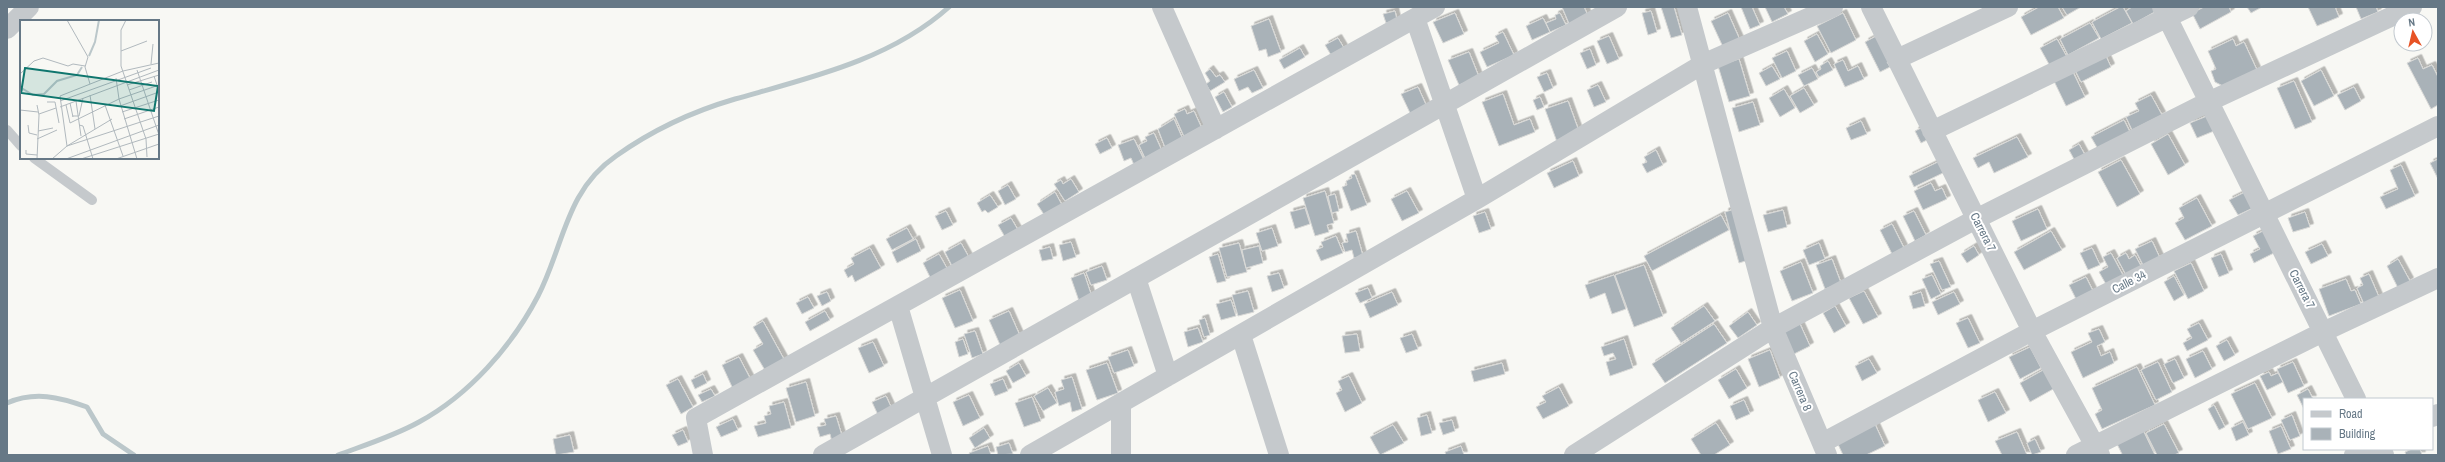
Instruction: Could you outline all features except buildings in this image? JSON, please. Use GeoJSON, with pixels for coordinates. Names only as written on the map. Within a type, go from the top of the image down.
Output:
{"type":"FeatureCollection","features":[{"type":"Feature","properties":{"kind":"street"},"geometry":{"type":"LineString","coordinates":[[7,29],[29,7]]}},
{"type":"Feature","properties":{"kind":"street"},"geometry":{"type":"LineString","coordinates":[[1162,7],[1216,129]]}},
{"type":"Feature","properties":{"kind":"street"},"geometry":{"type":"LineString","coordinates":[[703,455],[696,418],[1435,7]]}},
{"type":"Feature","properties":{"kind":"street"},"geometry":{"type":"LineString","coordinates":[[823,455],[1617,7]]}},
{"type":"Feature","properties":{"kind":"street","name":"Carrera 8"},"geometry":{"type":"LineString","coordinates":[[1688,7],[1773,328],[1824,449]]}},
{"type":"Feature","properties":{"kind":"street"},"geometry":{"type":"LineString","coordinates":[[1030,455],[1477,199],[1703,64],[1832,7]]}},
{"type":"Feature","properties":{"kind":"street","name":"Carrera 7"},"geometry":{"type":"LineString","coordinates":[[1871,7],[2032,331],[2097,450]]}},
{"type":"Feature","properties":{"kind":"street"},"geometry":{"type":"LineString","coordinates":[[1897,59],[2008,7]]}},
{"type":"Feature","properties":{"kind":"street"},"geometry":{"type":"LineString","coordinates":[[1932,131],[2164,12],[2189,7]]}},
{"type":"Feature","properties":{"kind":"street"},"geometry":{"type":"LineString","coordinates":[[1574,455],[1604,446],[1773,328],[1976,219],[2208,102],[2412,7]]}},
{"type":"Feature","properties":{"kind":"street","name":"Carrera 7"},"geometry":{"type":"LineString","coordinates":[[2164,12],[2356,398]]}},
{"type":"Feature","properties":{"kind":"street"},"geometry":{"type":"LineString","coordinates":[[1415,18],[1477,199]]}},
{"type":"Feature","properties":{"kind":"street","name":"Calle 34"},"geometry":{"type":"LineString","coordinates":[[1824,449],[2032,331],[2438,126]]}},
{"type":"Feature","properties":{"kind":"street"},"geometry":{"type":"LineString","coordinates":[[1136,278],[1168,376]]}},
{"type":"Feature","properties":{"kind":"street"},"geometry":{"type":"LineString","coordinates":[[2076,455],[2097,450],[2323,332],[2438,278]]}},
{"type":"Feature","properties":{"kind":"street"},"geometry":{"type":"LineString","coordinates":[[898,306],[942,455]]}},
{"type":"Feature","properties":{"kind":"street"},"geometry":{"type":"LineString","coordinates":[[1241,335],[1280,455]]}},
{"type":"Feature","properties":{"kind":"street"},"geometry":{"type":"LineString","coordinates":[[1121,403],[1121,455]]}},
{"type":"Feature","properties":{"kind":"street"},"geometry":{"type":"LineString","coordinates":[[2354,455],[2364,450]]}},
{"type":"Feature","properties":{"kind":"lane"},"geometry":{"type":"LineString","coordinates":[[7,130],[20,145]]}},
{"type":"Feature","properties":{"kind":"lane"},"geometry":{"type":"LineString","coordinates":[[35,159],[92,200]]}},
{"type":"Feature","properties":{"kind":"waterway"},"geometry":{"type":"LineString","coordinates":[[338,455],[390,436],[419,422],[455,398],[488,368],[515,333],[538,296],[547,277],[576,202],[586,186],[599,170],[616,156],[658,130],[704,109],[820,75],[875,54],[901,41],[926,25],[949,7]]}},
{"type":"Feature","properties":{"kind":"waterway"},"geometry":{"type":"LineString","coordinates":[[7,403],[17,399],[37,396],[67,400],[87,407],[103,434],[134,455]]}}]}
